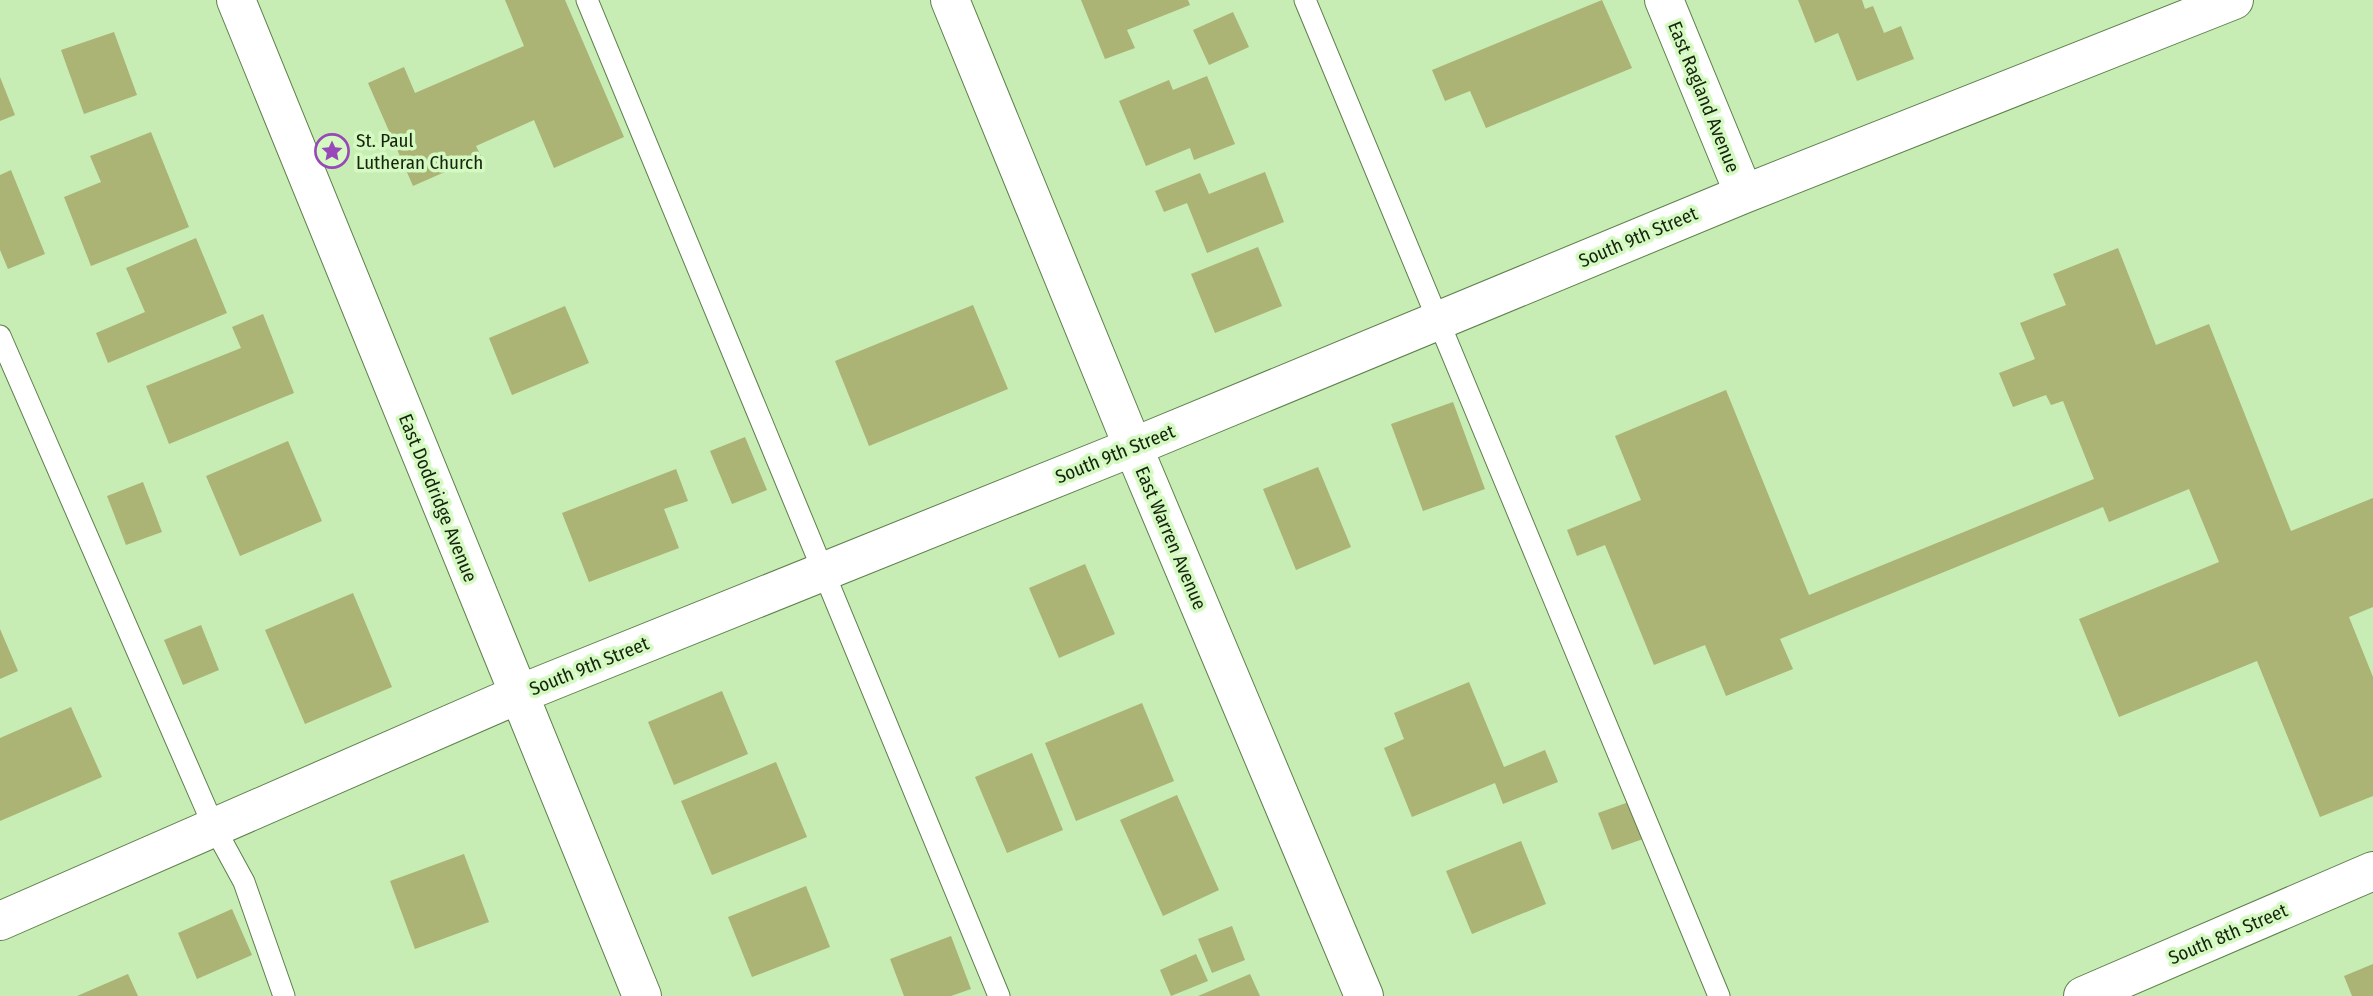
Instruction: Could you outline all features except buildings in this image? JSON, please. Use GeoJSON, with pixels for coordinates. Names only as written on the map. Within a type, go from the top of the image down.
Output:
{"type":"FeatureCollection","features":[{"type":"Feature","properties":{"kind":"street","name":"East Doddridge Avenue"},"geometry":{"type":"LineString","coordinates":[[236,0],[517,695],[642,996]]}},
{"type":"Feature","properties":{"kind":"street","name":"East Warren Avenue"},"geometry":{"type":"LineString","coordinates":[[950,0],[1133,447],[1364,996]]}},
{"type":"Feature","properties":{"kind":"street","name":"East Ragland Avenue"},"geometry":{"type":"LineString","coordinates":[[1664,0],[1744,194]]}},
{"type":"Feature","properties":{"kind":"street","name":"South 9th Street"},"geometry":{"type":"LineString","coordinates":[[0,921],[517,695],[1133,447],[1744,194],[2234,0]]}},
{"type":"Feature","properties":{"kind":"street","name":"South 8th Street"},"geometry":{"type":"LineString","coordinates":[[2090,995],[2373,871]]}},
{"type":"Feature","properties":{"kind":"lane"},"geometry":{"type":"LineString","coordinates":[[587,0],[999,996]]}},
{"type":"Feature","properties":{"kind":"lane"},"geometry":{"type":"LineString","coordinates":[[1305,0],[1719,996]]}},
{"type":"Feature","properties":{"kind":"lane"},"geometry":{"type":"LineString","coordinates":[[0,336],[214,827],[244,882],[284,996]]}},
{"type":"Feature","properties":{"kind":"place","name":"St. Paul Lutheran Church"},"geometry":{"type":"Point","coordinates":[332,151]}}]}
